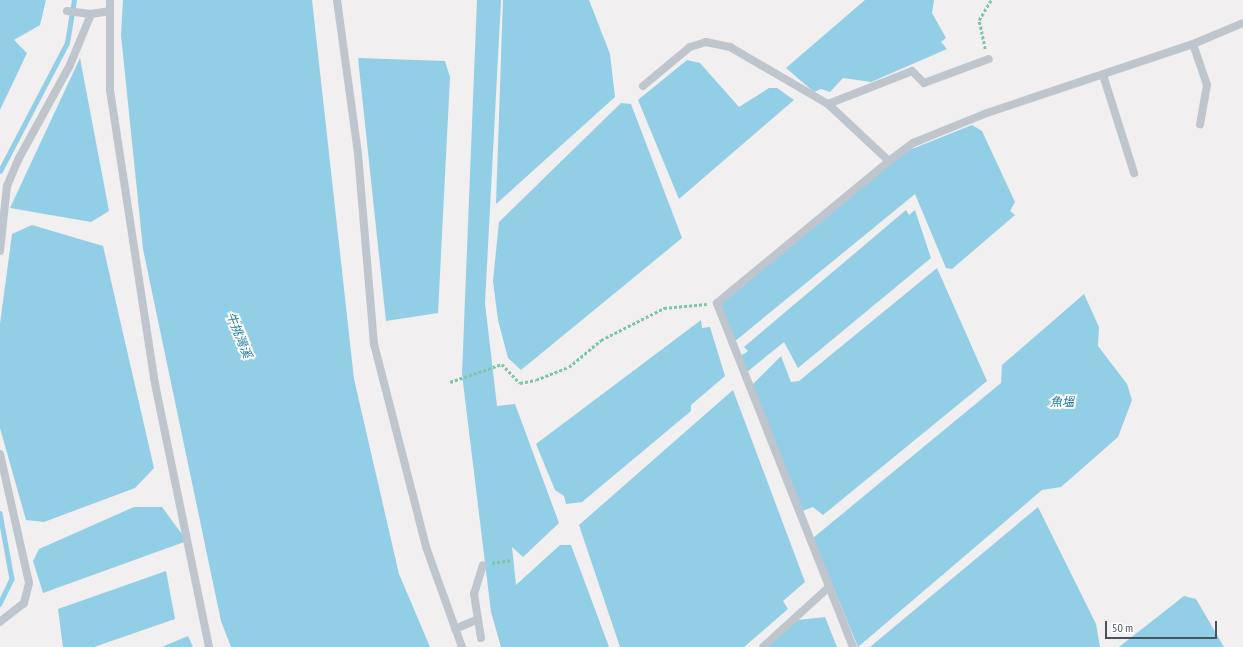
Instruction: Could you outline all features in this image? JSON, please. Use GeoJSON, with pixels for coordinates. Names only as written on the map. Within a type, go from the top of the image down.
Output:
{"type":"FeatureCollection","features":[{"type":"Feature","properties":{"kind":"lane"},"geometry":{"type":"LineString","coordinates":[[110,0],[110,90],[154,379],[209,647]]}},
{"type":"Feature","properties":{"kind":"lane"},"geometry":{"type":"LineString","coordinates":[[337,0],[358,154],[374,344],[426,547],[462,647]]}},
{"type":"Feature","properties":{"kind":"lane"},"geometry":{"type":"LineString","coordinates":[[67,11],[92,14],[110,11]]}},
{"type":"Feature","properties":{"kind":"lane"},"geometry":{"type":"LineString","coordinates":[[0,251],[7,186],[18,160],[70,65],[92,14]]}},
{"type":"Feature","properties":{"kind":"lane"},"geometry":{"type":"LineString","coordinates":[[853,647],[717,303],[889,161],[921,140],[1193,44],[1243,23]]}},
{"type":"Feature","properties":{"kind":"lane"},"geometry":{"type":"LineString","coordinates":[[643,86],[690,47],[706,42],[730,47],[828,104],[889,161]]}},
{"type":"Feature","properties":{"kind":"lane"},"geometry":{"type":"LineString","coordinates":[[1193,44],[1207,85],[1200,124]]}},
{"type":"Feature","properties":{"kind":"lane"},"geometry":{"type":"LineString","coordinates":[[828,104],[912,71],[924,83],[989,59]]}},
{"type":"Feature","properties":{"kind":"lane"},"geometry":{"type":"LineString","coordinates":[[1103,75],[1134,173]]}},
{"type":"Feature","properties":{"kind":"lane"},"geometry":{"type":"LineString","coordinates":[[0,454],[29,583],[24,603],[0,622]]}},
{"type":"Feature","properties":{"kind":"lane"},"geometry":{"type":"LineString","coordinates":[[481,638],[476,620],[474,594],[484,565]]}},
{"type":"Feature","properties":{"kind":"lane"},"geometry":{"type":"LineString","coordinates":[[763,647],[829,587]]}},
{"type":"Feature","properties":{"kind":"lane"},"geometry":{"type":"LineString","coordinates":[[455,629],[476,620]]}},
{"type":"Feature","properties":{"kind":"path"},"geometry":{"type":"LineString","coordinates":[[989,59],[978,28],[978,20],[991,0]]}},
{"type":"Feature","properties":{"kind":"path"},"geometry":{"type":"LineString","coordinates":[[450,382],[502,364],[511,378],[520,383],[536,380],[569,367],[601,340],[664,308],[717,303]]}},
{"type":"Feature","properties":{"kind":"path"},"geometry":{"type":"LineString","coordinates":[[484,565],[511,560]]}},
{"type":"Feature","properties":{"kind":"water"},"geometry":{"type":"Polygon","coordinates":[[[0,0],[46,0],[40,25],[14,40],[27,53],[0,110],[0,0]]]}},
{"type":"Feature","properties":{"kind":"water","name":"牛挑灣溪"},"geometry":{"type":"Polygon","coordinates":[[[123,0],[312,0],[354,379],[399,574],[430,647],[231,647],[221,621],[143,249],[121,35],[123,0]]]}},
{"type":"Feature","properties":{"kind":"water"},"geometry":{"type":"Polygon","coordinates":[[[477,0],[501,0],[485,303],[497,406],[515,404],[559,523],[523,557],[512,547],[516,585],[560,545],[571,545],[609,647],[501,647],[491,612],[462,374],[477,0]]]}},
{"type":"Feature","properties":{"kind":"water"},"geometry":{"type":"Polygon","coordinates":[[[503,0],[589,0],[610,54],[615,97],[496,204],[503,0]]]}},
{"type":"Feature","properties":{"kind":"water"},"geometry":{"type":"Polygon","coordinates":[[[865,0],[934,0],[932,13],[946,38],[941,42],[947,49],[871,82],[843,78],[830,92],[821,89],[814,92],[786,68],[865,0]]]}},
{"type":"Feature","properties":{"kind":"water"},"geometry":{"type":"Polygon","coordinates":[[[80,58],[109,211],[91,222],[10,208],[80,58]]]}},
{"type":"Feature","properties":{"kind":"water"},"geometry":{"type":"Polygon","coordinates":[[[358,58],[445,61],[450,77],[438,313],[386,321],[358,58]]]}},
{"type":"Feature","properties":{"kind":"water"},"geometry":{"type":"Polygon","coordinates":[[[687,60],[700,63],[739,107],[769,88],[777,88],[794,100],[679,199],[638,100],[687,60]]]}},
{"type":"Feature","properties":{"kind":"water"},"geometry":{"type":"Polygon","coordinates":[[[621,103],[631,104],[682,238],[521,370],[508,358],[498,320],[493,281],[499,222],[621,103]]]}},
{"type":"Feature","properties":{"kind":"water"},"geometry":{"type":"Polygon","coordinates":[[[972,125],[982,131],[1015,202],[1010,211],[1015,215],[952,269],[946,268],[915,194],[734,342],[717,305],[907,151],[972,125]]]}},
{"type":"Feature","properties":{"kind":"water"},"geometry":{"type":"Polygon","coordinates":[[[906,210],[909,215],[915,210],[931,258],[798,368],[784,342],[747,372],[739,357],[748,351],[744,347],[906,210]]]}},
{"type":"Feature","properties":{"kind":"water"},"geometry":{"type":"Polygon","coordinates":[[[32,225],[103,246],[154,468],[135,488],[44,522],[26,520],[0,428],[0,324],[12,234],[32,225]]]}},
{"type":"Feature","properties":{"kind":"water"},"geometry":{"type":"Polygon","coordinates":[[[937,268],[987,381],[823,515],[813,507],[800,512],[751,386],[781,356],[791,382],[799,381],[937,268]]]}},
{"type":"Feature","properties":{"kind":"water","name":"魚塭"},"geometry":{"type":"Polygon","coordinates":[[[1084,294],[1099,327],[1098,346],[1127,384],[1132,400],[1118,437],[1061,487],[1042,490],[858,647],[813,538],[1001,383],[1002,365],[1084,294]]]}},
{"type":"Feature","properties":{"kind":"water"},"geometry":{"type":"Polygon","coordinates":[[[701,320],[702,328],[710,327],[725,376],[691,405],[691,411],[582,502],[566,504],[564,496],[555,490],[536,444],[701,320]]]}},
{"type":"Feature","properties":{"kind":"water"},"geometry":{"type":"Polygon","coordinates":[[[733,390],[805,582],[783,601],[788,609],[744,647],[620,647],[579,525],[733,390]]]}},
{"type":"Feature","properties":{"kind":"water"},"geometry":{"type":"Polygon","coordinates":[[[134,507],[162,507],[187,541],[43,593],[33,561],[39,549],[134,507]]]}},
{"type":"Feature","properties":{"kind":"water"},"geometry":{"type":"Polygon","coordinates":[[[1038,507],[1096,624],[1100,647],[870,647],[1038,507]]]}},
{"type":"Feature","properties":{"kind":"water"},"geometry":{"type":"Polygon","coordinates":[[[166,571],[175,619],[94,647],[63,647],[58,609],[166,571]]]}},
{"type":"Feature","properties":{"kind":"water"},"geometry":{"type":"Polygon","coordinates":[[[1184,596],[1196,599],[1224,647],[1119,647],[1184,596]]]}},
{"type":"Feature","properties":{"kind":"water"},"geometry":{"type":"Polygon","coordinates":[[[825,617],[837,647],[762,647],[798,620],[825,617]]]}},
{"type":"Feature","properties":{"kind":"water"},"geometry":{"type":"Polygon","coordinates":[[[188,636],[193,647],[162,647],[188,636]]]}},
{"type":"Feature","properties":{"kind":"waterway"},"geometry":{"type":"LineString","coordinates":[[0,171],[67,43],[74,0]]}},
{"type":"Feature","properties":{"kind":"waterway"},"geometry":{"type":"LineString","coordinates":[[0,513],[12,579],[0,604]]}}]}
